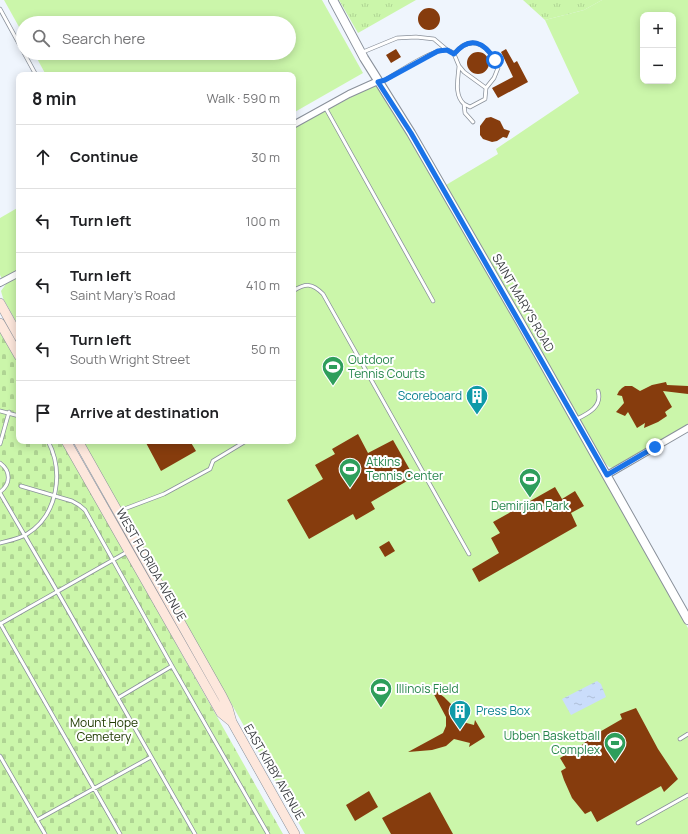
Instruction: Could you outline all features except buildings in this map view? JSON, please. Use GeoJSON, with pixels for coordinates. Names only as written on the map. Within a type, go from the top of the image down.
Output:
{"type":"FeatureCollection","features":[{"type":"Feature","properties":{"kind":"main road"},"geometry":{"type":"LineString","coordinates":[[0,303],[16,332]]}},
{"type":"Feature","properties":{"kind":"main road"},"geometry":{"type":"LineString","coordinates":[[0,323],[16,351]]}},
{"type":"Feature","properties":{"kind":"main road","name":"WEST FLORIDA AVENUE"},"geometry":{"type":"LineString","coordinates":[[68,444],[113,514],[218,699]]}},
{"type":"Feature","properties":{"kind":"main road","name":"WEST FLORIDA AVENUE"},"geometry":{"type":"LineString","coordinates":[[79,444],[129,551],[218,699]]}},
{"type":"Feature","properties":{"kind":"main road","name":"EAST KIRBY AVENUE"},"geometry":{"type":"LineString","coordinates":[[218,699],[228,708],[232,722],[295,834]]}},
{"type":"Feature","properties":{"kind":"street","name":"SAINT MARY'S ROAD"},"geometry":{"type":"LineString","coordinates":[[332,0],[378,82],[411,133],[607,475],[688,620]]}},
{"type":"Feature","properties":{"kind":"street"},"geometry":{"type":"LineString","coordinates":[[296,122],[349,94],[378,82]]}},
{"type":"Feature","properties":{"kind":"street"},"geometry":{"type":"LineString","coordinates":[[0,283],[16,275]]}},
{"type":"Feature","properties":{"kind":"street"},"geometry":{"type":"LineString","coordinates":[[607,475],[688,428]]}},
{"type":"Feature","properties":{"kind":"lane"},"geometry":{"type":"LineString","coordinates":[[0,9],[16,38]]}},
{"type":"Feature","properties":{"kind":"lane"},"geometry":{"type":"LineString","coordinates":[[361,53],[397,38],[416,37],[434,39],[454,54],[459,66],[464,72],[486,88]]}},
{"type":"Feature","properties":{"kind":"lane"},"geometry":{"type":"LineString","coordinates":[[454,54],[465,44],[472,42],[477,43],[489,51],[498,68],[494,78],[486,88],[485,99],[470,107],[464,104],[458,95],[459,66]]}},
{"type":"Feature","properties":{"kind":"lane"},"geometry":{"type":"LineString","coordinates":[[378,82],[385,80],[429,55],[438,51],[447,50]]}},
{"type":"Feature","properties":{"kind":"lane"},"geometry":{"type":"LineString","coordinates":[[28,60],[34,72]]}},
{"type":"Feature","properties":{"kind":"lane"},"geometry":{"type":"LineString","coordinates":[[464,104],[465,114],[473,122]]}},
{"type":"Feature","properties":{"kind":"lane"},"geometry":{"type":"LineString","coordinates":[[325,107],[433,301]]}},
{"type":"Feature","properties":{"kind":"lane"},"geometry":{"type":"LineString","coordinates":[[296,289],[309,285],[317,288],[323,294],[468,554]]}},
{"type":"Feature","properties":{"kind":"lane"},"geometry":{"type":"LineString","coordinates":[[575,420],[594,410],[598,404],[598,392]]}},
{"type":"Feature","properties":{"kind":"lane"},"geometry":{"type":"LineString","coordinates":[[0,411],[16,415]]}},
{"type":"Feature","properties":{"kind":"lane"},"geometry":{"type":"LineString","coordinates":[[0,444],[9,412]]}},
{"type":"Feature","properties":{"kind":"lane"},"geometry":{"type":"LineString","coordinates":[[0,543],[25,536],[40,523],[48,511],[54,495],[57,470],[55,457],[49,444]]}},
{"type":"Feature","properties":{"kind":"lane"},"geometry":{"type":"LineString","coordinates":[[113,514],[164,494],[210,468],[213,461],[241,444]]}},
{"type":"Feature","properties":{"kind":"lane"},"geometry":{"type":"LineString","coordinates":[[0,463],[6,468],[8,479],[4,489],[0,493],[58,591],[195,834]]}},
{"type":"Feature","properties":{"kind":"lane"},"geometry":{"type":"LineString","coordinates":[[21,486],[72,501],[85,510],[268,834]]}},
{"type":"Feature","properties":{"kind":"lane"},"geometry":{"type":"LineString","coordinates":[[120,834],[0,624],[129,551]]}},
{"type":"Feature","properties":{"kind":"lane"},"geometry":{"type":"LineString","coordinates":[[118,698],[172,666]]}},
{"type":"Feature","properties":{"kind":"lane"},"geometry":{"type":"LineString","coordinates":[[680,739],[688,734]]}},
{"type":"Feature","properties":{"kind":"lane"},"geometry":{"type":"LineString","coordinates":[[0,756],[45,834]]}},
{"type":"Feature","properties":{"kind":"lane"},"geometry":{"type":"LineString","coordinates":[[37,820],[151,757]]}},
{"type":"Feature","properties":{"kind":"lane"},"geometry":{"type":"LineString","coordinates":[[638,823],[688,795]]}},
{"type":"Feature","properties":{"kind":"green space"},"geometry":{"type":"Polygon","coordinates":[[[4,0],[322,0],[363,73],[296,111],[296,72],[44,72],[38,60],[296,60],[296,16],[16,16],[16,21],[4,0]]]}},
{"type":"Feature","properties":{"kind":"green space"},"geometry":{"type":"Polygon","coordinates":[[[339,0],[416,0],[358,33],[339,0]]]}},
{"type":"Feature","properties":{"kind":"green space"},"geometry":{"type":"Polygon","coordinates":[[[523,0],[602,0],[584,10],[545,20],[523,0]]]}},
{"type":"Feature","properties":{"kind":"green space"},"geometry":{"type":"Polygon","coordinates":[[[602,0],[688,0],[688,424],[613,468],[609,467],[605,463],[446,185],[498,154],[496,149],[579,93],[545,20],[584,10],[602,0]]]}},
{"type":"Feature","properties":{"kind":"green space"},"geometry":{"type":"Polygon","coordinates":[[[374,85],[378,87],[469,241],[688,628],[688,834],[305,834],[85,444],[296,444],[296,126],[374,85]]]}},
{"type":"Feature","properties":{"kind":"green space"},"geometry":{"type":"Polygon","coordinates":[[[16,209],[16,271],[2,279],[0,275],[0,218],[16,209]]]}},
{"type":"Feature","properties":{"kind":"green space"},"geometry":{"type":"Polygon","coordinates":[[[16,279],[16,322],[3,298],[1,291],[6,284],[16,279]]]}},
{"type":"Feature","properties":{"kind":"green space","name":"Mount Hope Cemetery"},"geometry":{"type":"Polygon","coordinates":[[[0,332],[16,360],[16,444],[64,444],[283,834],[0,834],[0,332]]]}},
{"type":"Feature","properties":{"kind":"water"},"geometry":{"type":"Polygon","coordinates":[[[597,681],[601,684],[606,697],[571,715],[562,699],[597,681]]]}},
{"type":"Feature","properties":{"kind":"place","name":"Outdoor Tennis Courts"},"geometry":{"type":"Point","coordinates":[333,386]}},
{"type":"Feature","properties":{"kind":"place","name":"Scoreboard"},"geometry":{"type":"Point","coordinates":[477,416]}},
{"type":"Feature","properties":{"kind":"place","name":"Atkins Tennis Center"},"geometry":{"type":"Point","coordinates":[350,488]}},
{"type":"Feature","properties":{"kind":"place","name":"Demirjian Park"},"geometry":{"type":"Point","coordinates":[530,498]}},
{"type":"Feature","properties":{"kind":"place","name":"Illinois Field"},"geometry":{"type":"Point","coordinates":[381,708]}},
{"type":"Feature","properties":{"kind":"place","name":"Press Box"},"geometry":{"type":"Point","coordinates":[460,730]}},
{"type":"Feature","properties":{"kind":"place","name":"Ubben Basketball Complex"},"geometry":{"type":"Point","coordinates":[615,762]}},
{"type":"Feature","properties":{"kind":"route"},"geometry":{"type":"LineString","coordinates":[[495,60],[489,51],[483,46],[472,42],[465,44],[454,54],[447,50],[438,51],[385,80],[378,82],[411,133],[607,475],[655,447]]}}]}
